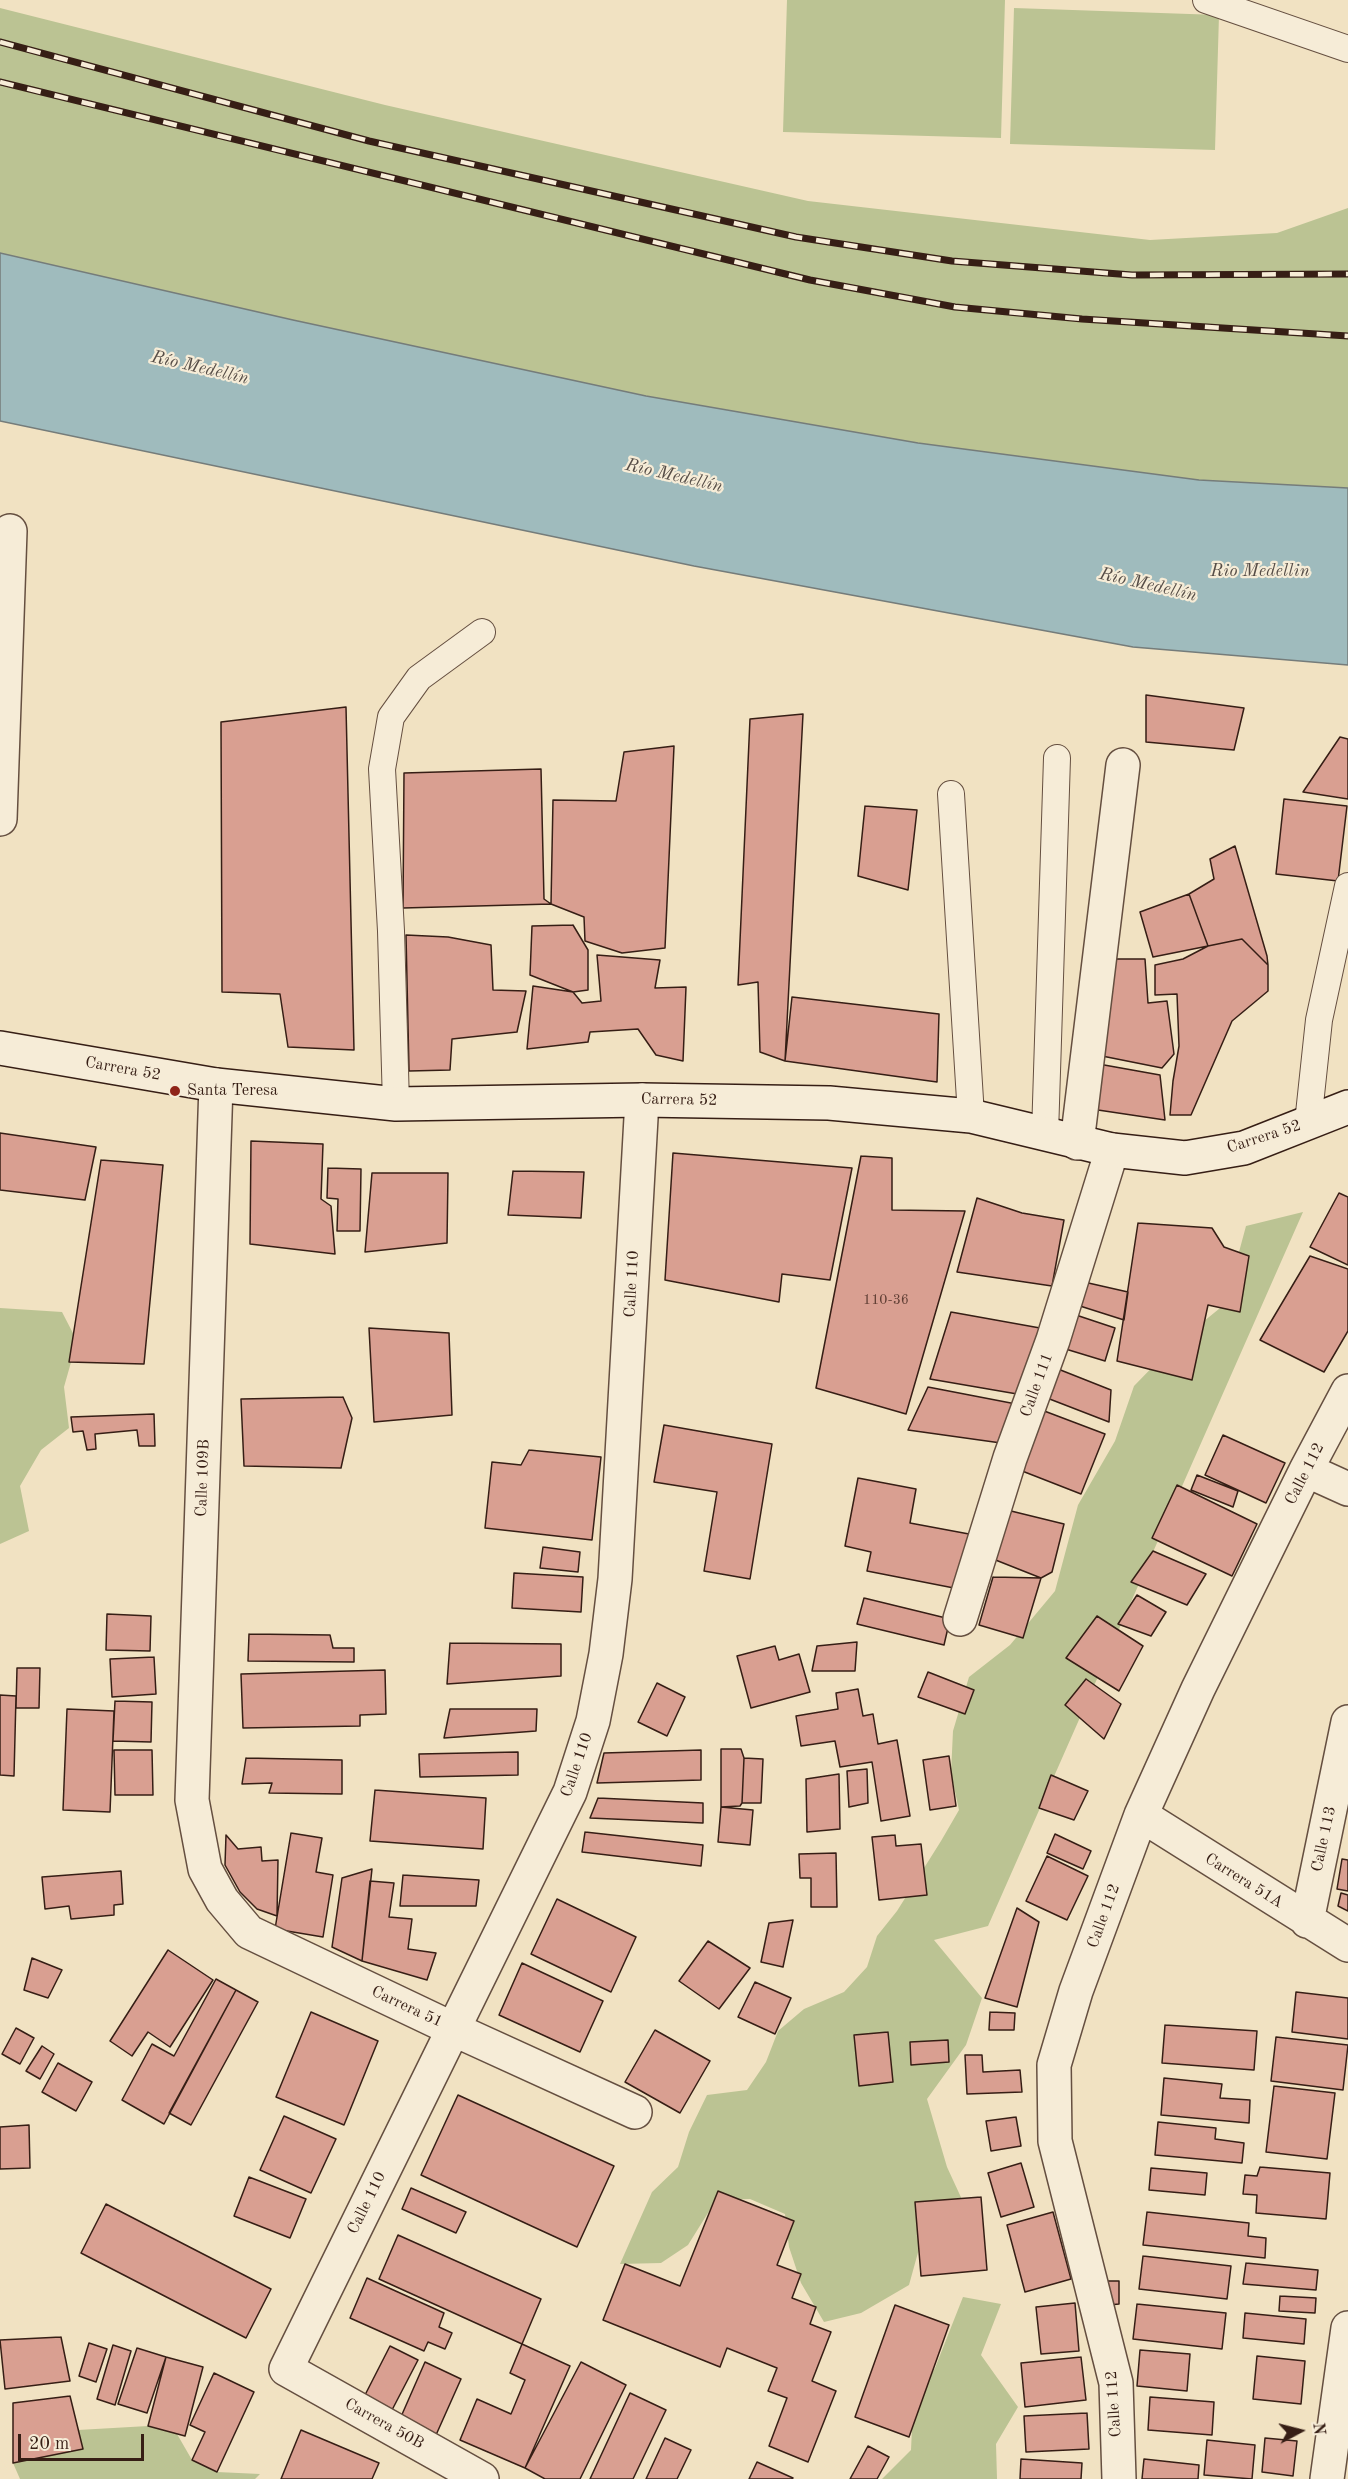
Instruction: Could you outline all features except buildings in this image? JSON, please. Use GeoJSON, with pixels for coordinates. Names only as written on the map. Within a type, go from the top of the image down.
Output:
{"type":"FeatureCollection","features":[{"type":"Feature","properties":{"kind":"street"},"geometry":{"type":"LineString","coordinates":[[0,819],[9,531]]}},
{"type":"Feature","properties":{"kind":"street"},"geometry":{"type":"LineString","coordinates":[[1077,1143],[1123,765]]}},
{"type":"Feature","properties":{"kind":"street","name":"Carrera 52"},"geometry":{"type":"LineString","coordinates":[[0,1048],[216,1085],[396,1104],[642,1100],[829,1102],[971,1116],[1112,1150],[1185,1158],[1244,1148],[1348,1107]]}},
{"type":"Feature","properties":{"kind":"street","name":"Calle 109B"},"geometry":{"type":"LineString","coordinates":[[205,1869],[192,1800],[216,1085]]}},
{"type":"Feature","properties":{"kind":"street","name":"Calle 110"},"geometry":{"type":"LineString","coordinates":[[286,2369],[570,1792],[593,1721],[606,1654],[615,1579],[642,1100]]}},
{"type":"Feature","properties":{"kind":"street","name":"Calle 111"},"geometry":{"type":"LineString","coordinates":[[960,1619],[1010,1458],[1053,1340],[1112,1150]]}},
{"type":"Feature","properties":{"kind":"street","name":"Calle 112"},"geometry":{"type":"LineString","coordinates":[[1119,2479],[1116,2383],[1055,2141],[1054,2065],[1076,1991],[1141,1815],[1198,1689],[1306,1470],[1348,1391]]}},
{"type":"Feature","properties":{"kind":"street"},"geometry":{"type":"LineString","coordinates":[[1306,1470],[1348,1489]]}},
{"type":"Feature","properties":{"kind":"street","name":"Calle 113"},"geometry":{"type":"LineString","coordinates":[[1307,1921],[1348,1722]]}},
{"type":"Feature","properties":{"kind":"street","name":"Carrera 51A"},"geometry":{"type":"LineString","coordinates":[[1141,1815],[1348,1945]]}},
{"type":"Feature","properties":{"kind":"street","name":"Carrera 51"},"geometry":{"type":"LineString","coordinates":[[205,1869],[222,1900],[249,1932],[635,2112]]}},
{"type":"Feature","properties":{"kind":"street"},"geometry":{"type":"LineString","coordinates":[[1327,2479],[1348,2328]]}},
{"type":"Feature","properties":{"kind":"street","name":"Carrera 50B"},"geometry":{"type":"LineString","coordinates":[[286,2369],[482,2479]]}},
{"type":"Feature","properties":{"kind":"lane"},"geometry":{"type":"LineString","coordinates":[[1206,0],[1348,49]]}},
{"type":"Feature","properties":{"kind":"lane"},"geometry":{"type":"LineString","coordinates":[[396,1104],[391,931],[381,769],[391,717],[419,678],[482,632]]}},
{"type":"Feature","properties":{"kind":"lane"},"geometry":{"type":"LineString","coordinates":[[1046,1134],[1057,758]]}},
{"type":"Feature","properties":{"kind":"lane"},"geometry":{"type":"LineString","coordinates":[[951,794],[971,1116]]}},
{"type":"Feature","properties":{"kind":"lane"},"geometry":{"type":"LineString","coordinates":[[1308,1123],[1319,1020],[1348,886]]}},
{"type":"Feature","properties":{"kind":"green space"},"geometry":{"type":"Polygon","coordinates":[[[787,0],[1005,0],[1001,138],[783,132],[787,0]]]}},
{"type":"Feature","properties":{"kind":"green space"},"geometry":{"type":"Polygon","coordinates":[[[0,8],[385,105],[808,201],[1150,240],[1277,233],[1348,208],[1348,488],[1199,480],[918,443],[646,396],[293,320],[0,253],[0,8]]]}},
{"type":"Feature","properties":{"kind":"green space"},"geometry":{"type":"Polygon","coordinates":[[[1014,8],[1219,15],[1215,150],[1010,144],[1014,8]]]}},
{"type":"Feature","properties":{"kind":"green space"},"geometry":{"type":"Polygon","coordinates":[[[1303,1212],[988,1926],[934,1940],[982,1998],[966,2045],[927,2099],[947,2167],[977,2232],[922,2238],[909,2285],[861,2313],[824,2322],[801,2283],[789,2247],[785,2214],[750,2199],[716,2200],[688,2245],[661,2263],[620,2264],[652,2192],[678,2167],[689,2132],[707,2095],[747,2090],[766,2062],[778,2031],[804,2009],[844,1992],[867,1967],[877,1936],[897,1911],[941,1841],[959,1810],[951,1773],[953,1731],[969,1677],[1010,1645],[1055,1591],[1078,1505],[1115,1441],[1134,1386],[1171,1348],[1225,1304],[1246,1226],[1303,1212]]]}},
{"type":"Feature","properties":{"kind":"green space"},"geometry":{"type":"Polygon","coordinates":[[[0,1308],[62,1312],[77,1341],[64,1387],[69,1428],[41,1450],[20,1486],[29,1531],[0,1544],[0,1308]]]}},
{"type":"Feature","properties":{"kind":"green space"},"geometry":{"type":"Polygon","coordinates":[[[963,2297],[1001,2304],[981,2355],[1018,2407],[996,2444],[997,2479],[882,2479],[911,2450],[913,2408],[935,2368],[963,2297]]]}},
{"type":"Feature","properties":{"kind":"green space"},"geometry":{"type":"Polygon","coordinates":[[[148,2426],[177,2434],[192,2460],[217,2472],[260,2474],[255,2479],[20,2479],[13,2463],[82,2449],[78,2430],[148,2426]]]}},
{"type":"Feature","properties":{"kind":"water","name":"Rio Medellin"},"geometry":{"type":"Polygon","coordinates":[[[0,253],[293,320],[646,396],[918,443],[1199,480],[1348,488],[1348,665],[1133,647],[694,566],[0,421],[0,253]]]}},
{"type":"Feature","properties":{"kind":"railway"},"geometry":{"type":"LineString","coordinates":[[0,42],[369,141],[796,237],[952,261],[1132,275],[1348,274]]}},
{"type":"Feature","properties":{"kind":"railway"},"geometry":{"type":"LineString","coordinates":[[0,82],[810,280],[955,307],[1082,319],[1348,336]]}},
{"type":"Feature","properties":{"kind":"place","name":"Santa Teresa"},"geometry":{"type":"Point","coordinates":[175,1091]}},
{"type":"Feature","properties":{"kind":"water label","name":"Río Medellín"},"geometry":{"type":"Point","coordinates":[200,368]}},
{"type":"Feature","properties":{"kind":"water label","name":"Río Medellín"},"geometry":{"type":"Point","coordinates":[674,476]}},
{"type":"Feature","properties":{"kind":"water label","name":"Río Medellín"},"geometry":{"type":"Point","coordinates":[1148,585]}}]}
